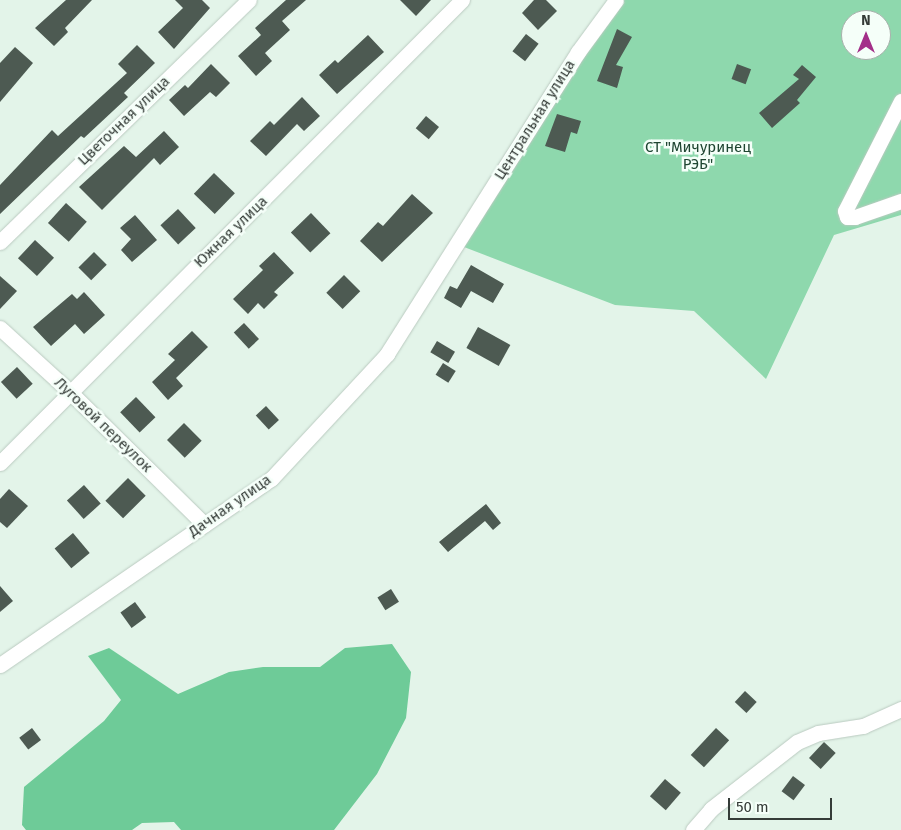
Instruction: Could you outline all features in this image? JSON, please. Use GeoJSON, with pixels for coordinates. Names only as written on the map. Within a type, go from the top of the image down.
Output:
{"type":"FeatureCollection","features":[{"type":"Feature","properties":{"kind":"street","name":"Цветочная улица"},"geometry":{"type":"LineString","coordinates":[[0,242],[249,0]]}},
{"type":"Feature","properties":{"kind":"street","name":"Южная улица"},"geometry":{"type":"LineString","coordinates":[[0,463],[69,391],[338,127],[462,0]]}},
{"type":"Feature","properties":{"kind":"street","name":"Центральная улица"},"geometry":{"type":"LineString","coordinates":[[455,246],[578,52],[616,0]]}},
{"type":"Feature","properties":{"kind":"street"},"geometry":{"type":"LineString","coordinates":[[901,101],[845,211],[847,217],[855,217],[901,201]]}},
{"type":"Feature","properties":{"kind":"street","name":"Дачная улица"},"geometry":{"type":"LineString","coordinates":[[0,665],[271,479],[387,354],[455,246]]}},
{"type":"Feature","properties":{"kind":"street","name":"Луговой переулок"},"geometry":{"type":"LineString","coordinates":[[0,328],[69,391],[204,524]]}},
{"type":"Feature","properties":{"kind":"street"},"geometry":{"type":"LineString","coordinates":[[693,830],[711,810],[775,756],[818,733],[863,726],[901,709]]}},
{"type":"Feature","properties":{"kind":"green space","name":"СТ \"Мичуринец РЭБ\""},"geometry":{"type":"Polygon","coordinates":[[[610,0],[901,0],[901,215],[834,235],[766,379],[694,311],[615,305],[451,242],[610,0]]]}},
{"type":"Feature","properties":{"kind":"green space"},"geometry":{"type":"Polygon","coordinates":[[[392,644],[411,672],[406,718],[377,774],[334,830],[181,830],[174,822],[142,823],[132,830],[26,830],[22,825],[24,787],[104,721],[121,700],[88,656],[109,648],[178,694],[229,672],[263,667],[320,667],[345,648],[392,644]]]}},
{"type":"Feature","properties":{"kind":"building"},"geometry":{"type":"Polygon","coordinates":[[[66,0],[92,0],[65,28],[68,32],[54,46],[35,28],[66,0]]]}},
{"type":"Feature","properties":{"kind":"building"},"geometry":{"type":"Polygon","coordinates":[[[175,0],[202,0],[210,8],[174,49],[158,32],[183,8],[175,0]]]}},
{"type":"Feature","properties":{"kind":"building"},"geometry":{"type":"Polygon","coordinates":[[[286,0],[306,0],[282,21],[290,30],[265,53],[272,61],[256,76],[238,56],[261,35],[255,28],[286,0]]]}},
{"type":"Feature","properties":{"kind":"building"},"geometry":{"type":"Polygon","coordinates":[[[400,0],[431,0],[416,16],[400,0]]]}},
{"type":"Feature","properties":{"kind":"building"},"geometry":{"type":"Polygon","coordinates":[[[534,0],[546,0],[557,11],[538,30],[522,13],[534,0]]]}},
{"type":"Feature","properties":{"kind":"building"},"geometry":{"type":"Polygon","coordinates":[[[617,29],[632,37],[616,65],[623,67],[617,88],[597,81],[617,29]]]}},
{"type":"Feature","properties":{"kind":"building"},"geometry":{"type":"Polygon","coordinates":[[[526,34],[539,44],[525,61],[512,51],[526,34]]]}},
{"type":"Feature","properties":{"kind":"building"},"geometry":{"type":"Polygon","coordinates":[[[368,35],[384,52],[337,94],[319,75],[335,60],[338,63],[368,35]]]}},
{"type":"Feature","properties":{"kind":"building"},"geometry":{"type":"Polygon","coordinates":[[[137,45],[155,63],[124,93],[128,97],[84,138],[81,136],[0,214],[0,185],[52,130],[58,136],[127,73],[118,64],[137,45]]]}},
{"type":"Feature","properties":{"kind":"building"},"geometry":{"type":"Polygon","coordinates":[[[15,47],[33,63],[0,102],[0,63],[15,47]]]}},
{"type":"Feature","properties":{"kind":"building"},"geometry":{"type":"Polygon","coordinates":[[[211,64],[230,83],[216,97],[210,92],[184,116],[169,100],[185,85],[188,88],[211,64]]]}},
{"type":"Feature","properties":{"kind":"building"},"geometry":{"type":"Polygon","coordinates":[[[737,64],[751,69],[746,84],[732,79],[737,64]]]}},
{"type":"Feature","properties":{"kind":"building"},"geometry":{"type":"Polygon","coordinates":[[[802,65],[816,77],[797,100],[800,103],[772,128],[759,113],[799,79],[793,75],[802,65]]]}},
{"type":"Feature","properties":{"kind":"building"},"geometry":{"type":"Polygon","coordinates":[[[302,97],[320,116],[304,131],[297,124],[266,156],[250,141],[270,121],[274,125],[302,97]]]}},
{"type":"Feature","properties":{"kind":"building"},"geometry":{"type":"Polygon","coordinates":[[[557,114],[581,121],[577,134],[571,132],[565,152],[545,146],[557,114]]]}},
{"type":"Feature","properties":{"kind":"building"},"geometry":{"type":"Polygon","coordinates":[[[426,116],[439,127],[429,139],[416,128],[426,116]]]}},
{"type":"Feature","properties":{"kind":"building"},"geometry":{"type":"Polygon","coordinates":[[[164,131],[179,147],[160,165],[154,158],[102,210],[79,187],[124,146],[136,157],[164,131]]]}},
{"type":"Feature","properties":{"kind":"building"},"geometry":{"type":"Polygon","coordinates":[[[214,173],[235,193],[215,214],[194,194],[214,173]]]}},
{"type":"Feature","properties":{"kind":"building"},"geometry":{"type":"Polygon","coordinates":[[[412,194],[433,213],[382,262],[360,241],[378,222],[383,226],[412,194]]]}},
{"type":"Feature","properties":{"kind":"building"},"geometry":{"type":"Polygon","coordinates":[[[66,203],[87,222],[69,242],[48,223],[66,203]]]}},
{"type":"Feature","properties":{"kind":"building"},"geometry":{"type":"Polygon","coordinates":[[[178,209],[196,228],[178,244],[160,225],[178,209]]]}},
{"type":"Feature","properties":{"kind":"building"},"geometry":{"type":"Polygon","coordinates":[[[311,213],[330,233],[310,253],[291,232],[311,213]]]}},
{"type":"Feature","properties":{"kind":"building"},"geometry":{"type":"Polygon","coordinates":[[[135,215],[157,240],[132,262],[121,250],[131,239],[120,228],[135,215]]]}},
{"type":"Feature","properties":{"kind":"building"},"geometry":{"type":"Polygon","coordinates":[[[35,240],[54,258],[37,276],[18,258],[35,240]]]}},
{"type":"Feature","properties":{"kind":"building"},"geometry":{"type":"Polygon","coordinates":[[[94,252],[107,265],[91,280],[78,268],[94,252]]]}},
{"type":"Feature","properties":{"kind":"building"},"geometry":{"type":"Polygon","coordinates":[[[274,252],[294,273],[274,292],[278,295],[264,309],[258,303],[248,314],[233,299],[263,270],[259,266],[274,252]]]}},
{"type":"Feature","properties":{"kind":"building"},"geometry":{"type":"Polygon","coordinates":[[[471,265],[504,284],[493,303],[471,291],[461,308],[444,298],[450,286],[457,289],[471,265]]]}},
{"type":"Feature","properties":{"kind":"building"},"geometry":{"type":"Polygon","coordinates":[[[344,275],[360,291],[343,309],[326,293],[344,275]]]}},
{"type":"Feature","properties":{"kind":"building"},"geometry":{"type":"Polygon","coordinates":[[[0,276],[17,291],[0,309],[0,276]]]}},
{"type":"Feature","properties":{"kind":"building"},"geometry":{"type":"Polygon","coordinates":[[[84,292],[105,315],[84,334],[75,324],[51,346],[33,327],[72,294],[77,299],[84,292]]]}},
{"type":"Feature","properties":{"kind":"building"},"geometry":{"type":"Polygon","coordinates":[[[244,323],[259,339],[249,349],[234,333],[244,323]]]}},
{"type":"Feature","properties":{"kind":"building"},"geometry":{"type":"Polygon","coordinates":[[[478,327],[510,345],[499,366],[466,348],[478,327]]]}},
{"type":"Feature","properties":{"kind":"building"},"geometry":{"type":"Polygon","coordinates":[[[192,331],[208,347],[176,378],[183,386],[168,400],[152,382],[175,360],[168,354],[192,331]]]}},
{"type":"Feature","properties":{"kind":"building"},"geometry":{"type":"Polygon","coordinates":[[[437,341],[455,352],[448,363],[430,352],[437,341]]]}},
{"type":"Feature","properties":{"kind":"building"},"geometry":{"type":"Polygon","coordinates":[[[443,363],[456,371],[448,383],[436,375],[443,363]]]}},
{"type":"Feature","properties":{"kind":"building"},"geometry":{"type":"Polygon","coordinates":[[[17,367],[33,384],[17,399],[1,382],[17,367]]]}},
{"type":"Feature","properties":{"kind":"building"},"geometry":{"type":"Polygon","coordinates":[[[136,397],[155,417],[140,432],[120,412],[136,397]]]}},
{"type":"Feature","properties":{"kind":"building"},"geometry":{"type":"Polygon","coordinates":[[[266,406],[279,420],[269,429],[256,416],[266,406]]]}},
{"type":"Feature","properties":{"kind":"building"},"geometry":{"type":"Polygon","coordinates":[[[184,423],[202,441],[185,458],[167,440],[184,423]]]}},
{"type":"Feature","properties":{"kind":"building"},"geometry":{"type":"Polygon","coordinates":[[[128,478],[146,496],[123,518],[105,501],[128,478]]]}},
{"type":"Feature","properties":{"kind":"building"},"geometry":{"type":"Polygon","coordinates":[[[84,485],[101,504],[84,519],[67,500],[84,485]]]}},
{"type":"Feature","properties":{"kind":"building"},"geometry":{"type":"Polygon","coordinates":[[[9,489],[28,506],[7,528],[0,522],[0,499],[9,489]]]}},
{"type":"Feature","properties":{"kind":"building"},"geometry":{"type":"Polygon","coordinates":[[[486,504],[501,523],[493,530],[485,521],[448,552],[439,542],[486,504]]]}},
{"type":"Feature","properties":{"kind":"building"},"geometry":{"type":"Polygon","coordinates":[[[73,533],[90,553],[71,568],[55,548],[73,533]]]}},
{"type":"Feature","properties":{"kind":"building"},"geometry":{"type":"Polygon","coordinates":[[[0,586],[13,601],[0,612],[0,586]]]}},
{"type":"Feature","properties":{"kind":"building"},"geometry":{"type":"Polygon","coordinates":[[[391,589],[399,602],[385,610],[377,597],[391,589]]]}},
{"type":"Feature","properties":{"kind":"building"},"geometry":{"type":"Polygon","coordinates":[[[135,602],[146,617],[132,628],[120,613],[135,602]]]}},
{"type":"Feature","properties":{"kind":"building"},"geometry":{"type":"Polygon","coordinates":[[[745,691],[757,702],[746,713],[735,702],[745,691]]]}},
{"type":"Feature","properties":{"kind":"building"},"geometry":{"type":"Polygon","coordinates":[[[32,728],[41,740],[28,750],[19,738],[32,728]]]}},
{"type":"Feature","properties":{"kind":"building"},"geometry":{"type":"Polygon","coordinates":[[[716,728],[729,740],[704,767],[691,755],[716,728]]]}},
{"type":"Feature","properties":{"kind":"building"},"geometry":{"type":"Polygon","coordinates":[[[824,742],[836,753],[821,769],[809,758],[824,742]]]}},
{"type":"Feature","properties":{"kind":"building"},"geometry":{"type":"Polygon","coordinates":[[[793,776],[805,785],[794,800],[782,791],[793,776]]]}},
{"type":"Feature","properties":{"kind":"building"},"geometry":{"type":"Polygon","coordinates":[[[665,779],[681,793],[666,810],[650,796],[665,779]]]}}]}
